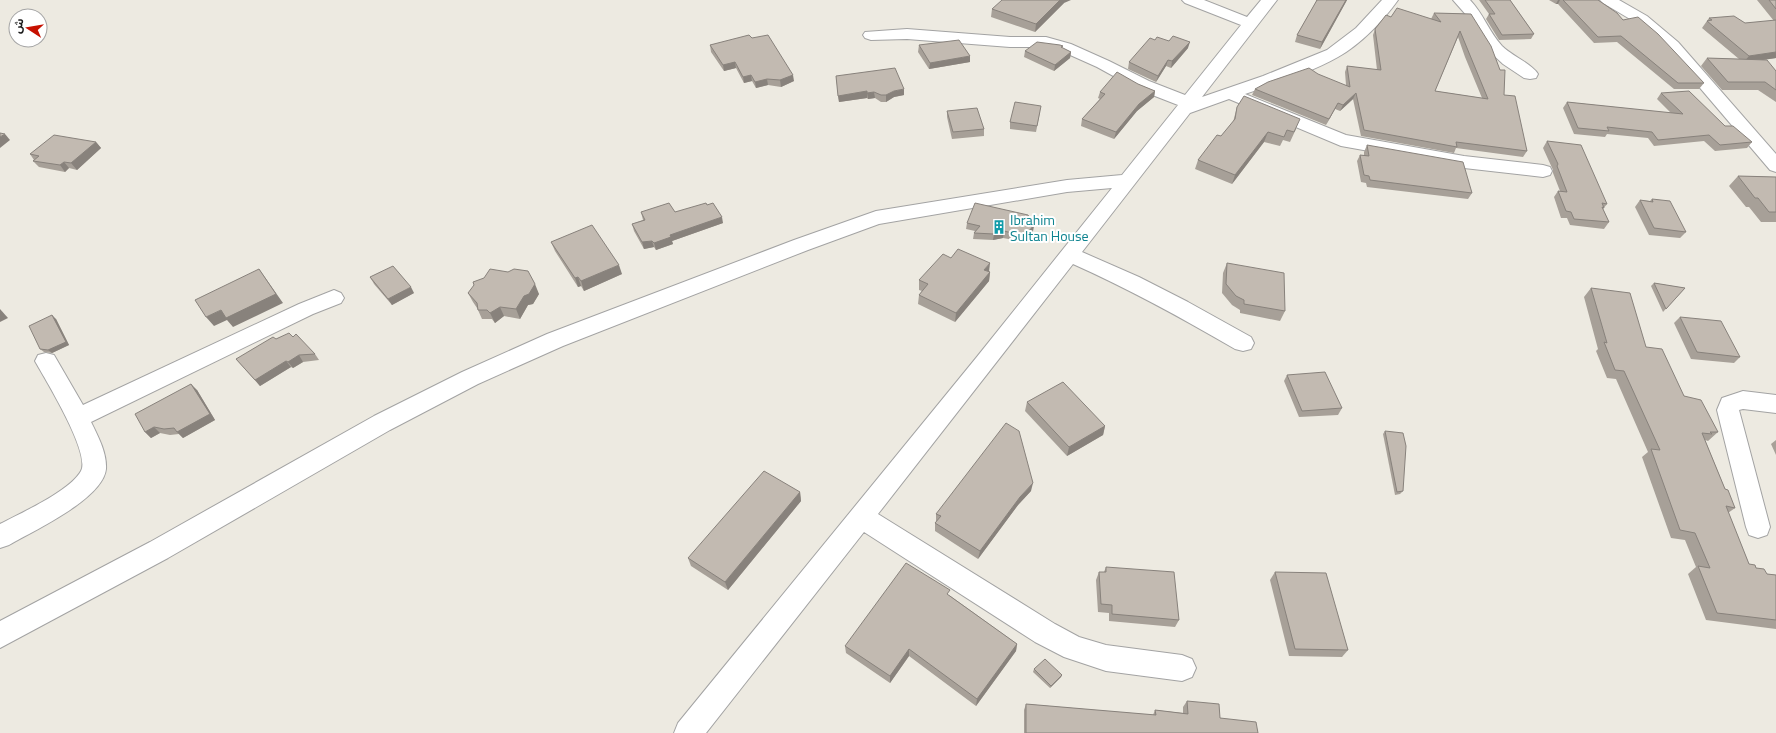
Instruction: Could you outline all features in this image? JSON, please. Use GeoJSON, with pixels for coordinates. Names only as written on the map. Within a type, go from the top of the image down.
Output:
{"type":"FeatureCollection","features":[{"type":"Feature","properties":{"kind":"street"},"geometry":{"type":"LineString","coordinates":[[1190,0],[1251,24]]}},
{"type":"Feature","properties":{"kind":"street"},"geometry":{"type":"LineString","coordinates":[[688,733],[1070,255],[1269,0]]}},
{"type":"Feature","properties":{"kind":"street"},"geometry":{"type":"LineString","coordinates":[[871,35],[907,34],[1010,42],[1046,42],[1065,48],[1103,64],[1187,106],[1230,94],[1307,66],[1333,54],[1362,31],[1390,0]]}},
{"type":"Feature","properties":{"kind":"street"},"geometry":{"type":"LineString","coordinates":[[1461,0],[1474,14],[1492,44],[1500,53],[1530,74]]}},
{"type":"Feature","properties":{"kind":"street"},"geometry":{"type":"LineString","coordinates":[[1608,0],[1641,19],[1672,45],[1776,166]]}},
{"type":"Feature","properties":{"kind":"street"},"geometry":{"type":"LineString","coordinates":[[1230,94],[1340,140],[1464,162],[1543,171]]}},
{"type":"Feature","properties":{"kind":"street"},"geometry":{"type":"LineString","coordinates":[[0,636],[172,542],[382,423],[470,378],[555,340],[801,245],[876,218],[1067,186],[1129,180]]}},
{"type":"Feature","properties":{"kind":"street"},"geometry":{"type":"LineString","coordinates":[[1070,255],[1132,282],[1181,307],[1243,343]]}},
{"type":"Feature","properties":{"kind":"street"},"geometry":{"type":"LineString","coordinates":[[78,418],[306,309],[334,298]]}},
{"type":"Feature","properties":{"kind":"street"},"geometry":{"type":"LineString","coordinates":[[0,537],[77,492],[88,482],[95,470],[95,461],[78,418],[46,361]]}},
{"type":"Feature","properties":{"kind":"street"},"geometry":{"type":"LineString","coordinates":[[1758,527],[1728,410],[1730,404],[1743,400],[1776,404]]}},
{"type":"Feature","properties":{"kind":"street"},"geometry":{"type":"LineString","coordinates":[[861,518],[1045,633],[1074,648],[1106,658],[1182,668]]}},
{"type":"Feature","properties":{"kind":"building"},"geometry":{"type":"Polygon","coordinates":[[[1002,0],[1060,0],[1036,24],[992,9],[1002,0]]]}},
{"type":"Feature","properties":{"kind":"building"},"geometry":{"type":"Polygon","coordinates":[[[1317,0],[1346,0],[1322,42],[1297,35],[1317,0]]]}},
{"type":"Feature","properties":{"kind":"building"},"geometry":{"type":"Polygon","coordinates":[[[1485,0],[1510,0],[1534,34],[1502,35],[1489,14],[1495,14],[1485,0]]]}},
{"type":"Feature","properties":{"kind":"building"},"geometry":{"type":"Polygon","coordinates":[[[1563,0],[1598,0],[1617,13],[1623,20],[1638,17],[1658,34],[1704,83],[1678,83],[1621,36],[1598,37],[1563,0]]]}},
{"type":"Feature","properties":{"kind":"building"},"geometry":{"type":"Polygon","coordinates":[[[1769,0],[1776,0],[1776,9],[1769,0]]]}},
{"type":"Feature","properties":{"kind":"building"},"geometry":{"type":"Polygon","coordinates":[[[1397,8],[1441,22],[1434,13],[1471,14],[1491,46],[1500,70],[1505,70],[1504,95],[1515,96],[1527,151],[1456,142],[1457,147],[1364,130],[1356,93],[1343,105],[1338,103],[1329,119],[1255,89],[1268,82],[1309,68],[1318,74],[1350,87],[1347,66],[1381,70],[1375,29],[1386,15],[1391,17],[1397,8]],[[1460,31],[1435,91],[1488,99],[1460,31]]]}},
{"type":"Feature","properties":{"kind":"building"},"geometry":{"type":"Polygon","coordinates":[[[1734,16],[1745,23],[1776,20],[1776,52],[1749,56],[1707,21],[1712,20],[1709,18],[1734,16]]]}},
{"type":"Feature","properties":{"kind":"building"},"geometry":{"type":"Polygon","coordinates":[[[749,35],[752,38],[768,35],[793,75],[780,80],[767,79],[755,82],[751,75],[743,77],[735,62],[723,65],[710,45],[749,35]]]}},
{"type":"Feature","properties":{"kind":"building"},"geometry":{"type":"Polygon","coordinates":[[[1173,36],[1190,42],[1172,61],[1168,60],[1158,76],[1129,62],[1150,38],[1155,40],[1157,37],[1169,41],[1173,36]]]}},
{"type":"Feature","properties":{"kind":"building"},"geometry":{"type":"Polygon","coordinates":[[[959,40],[970,56],[930,63],[919,45],[959,40]]]}},
{"type":"Feature","properties":{"kind":"building"},"geometry":{"type":"Polygon","coordinates":[[[1037,42],[1060,45],[1071,52],[1055,65],[1025,51],[1037,42]]]}},
{"type":"Feature","properties":{"kind":"building"},"geometry":{"type":"Polygon","coordinates":[[[1707,58],[1767,60],[1776,71],[1776,90],[1765,82],[1728,82],[1707,58]]]}},
{"type":"Feature","properties":{"kind":"building"},"geometry":{"type":"Polygon","coordinates":[[[895,68],[904,89],[894,91],[886,95],[881,95],[874,92],[867,93],[867,91],[838,96],[836,76],[895,68]]]}},
{"type":"Feature","properties":{"kind":"building"},"geometry":{"type":"Polygon","coordinates":[[[1117,72],[1138,84],[1155,91],[1139,104],[1116,132],[1082,119],[1105,94],[1100,92],[1117,72]]]}},
{"type":"Feature","properties":{"kind":"building"},"geometry":{"type":"Polygon","coordinates":[[[1689,91],[1725,126],[1733,126],[1752,142],[1720,145],[1709,135],[1658,140],[1652,132],[1607,127],[1609,131],[1578,128],[1567,102],[1683,114],[1661,93],[1689,91]]]}},
{"type":"Feature","properties":{"kind":"building"},"geometry":{"type":"Polygon","coordinates":[[[1244,96],[1300,119],[1294,132],[1287,130],[1284,137],[1268,132],[1235,175],[1198,160],[1217,135],[1221,136],[1235,119],[1237,107],[1244,96]]]}},
{"type":"Feature","properties":{"kind":"building"},"geometry":{"type":"Polygon","coordinates":[[[1015,102],[1041,106],[1037,126],[1010,122],[1015,102]]]}},
{"type":"Feature","properties":{"kind":"building"},"geometry":{"type":"Polygon","coordinates":[[[977,108],[984,129],[953,132],[947,111],[977,108]]]}},
{"type":"Feature","properties":{"kind":"building"},"geometry":{"type":"Polygon","coordinates":[[[54,135],[96,142],[71,163],[64,162],[60,165],[33,161],[39,156],[30,154],[54,135]]]}},
{"type":"Feature","properties":{"kind":"building"},"geometry":{"type":"Polygon","coordinates":[[[1547,141],[1581,145],[1607,204],[1602,203],[1604,208],[1602,207],[1609,222],[1574,219],[1571,212],[1566,211],[1558,191],[1567,192],[1557,166],[1558,164],[1547,141]]]}},
{"type":"Feature","properties":{"kind":"building"},"geometry":{"type":"Polygon","coordinates":[[[1367,145],[1463,162],[1472,193],[1370,180],[1369,176],[1364,175],[1360,155],[1369,156],[1367,145]]]}},
{"type":"Feature","properties":{"kind":"building"},"geometry":{"type":"Polygon","coordinates":[[[1738,176],[1776,177],[1776,212],[1769,212],[1758,198],[1755,198],[1738,176]]]}},
{"type":"Feature","properties":{"kind":"building"},"geometry":{"type":"Polygon","coordinates":[[[1652,199],[1670,201],[1686,232],[1654,228],[1640,200],[1653,202],[1652,199]]]}},
{"type":"Feature","properties":{"kind":"building"},"geometry":{"type":"Polygon","coordinates":[[[669,203],[675,212],[706,203],[707,205],[713,203],[722,217],[670,235],[671,237],[654,243],[652,241],[642,242],[632,224],[645,220],[641,212],[669,203]]]}},
{"type":"Feature","properties":{"kind":"building","name":"Ibrahim Sultan House"},"geometry":{"type":"Polygon","coordinates":[[[975,203],[1028,215],[1034,225],[1029,231],[1020,235],[1004,231],[994,234],[974,233],[980,226],[967,223],[975,203]]]}},
{"type":"Feature","properties":{"kind":"building"},"geometry":{"type":"Polygon","coordinates":[[[592,225],[619,265],[581,281],[578,277],[575,278],[551,242],[592,225]]]}},
{"type":"Feature","properties":{"kind":"building"},"geometry":{"type":"Polygon","coordinates":[[[958,249],[990,263],[984,270],[990,272],[956,313],[919,295],[928,284],[919,280],[943,254],[951,258],[958,249]]]}},
{"type":"Feature","properties":{"kind":"building"},"geometry":{"type":"Polygon","coordinates":[[[1227,263],[1284,273],[1285,311],[1244,304],[1244,300],[1236,296],[1226,284],[1227,263]]]}},
{"type":"Feature","properties":{"kind":"building"},"geometry":{"type":"Polygon","coordinates":[[[393,266],[411,287],[388,299],[370,277],[393,266]]]}},
{"type":"Feature","properties":{"kind":"building"},"geometry":{"type":"Polygon","coordinates":[[[259,269],[276,294],[226,318],[221,310],[206,317],[195,300],[259,269]]]}},
{"type":"Feature","properties":{"kind":"building"},"geometry":{"type":"Polygon","coordinates":[[[490,269],[508,272],[514,269],[528,271],[535,284],[529,294],[524,296],[516,309],[500,307],[490,313],[487,310],[478,310],[477,303],[468,293],[474,285],[473,282],[484,278],[490,269]]]}},
{"type":"Feature","properties":{"kind":"building"},"geometry":{"type":"Polygon","coordinates":[[[1654,283],[1685,288],[1666,309],[1654,283]]]}},
{"type":"Feature","properties":{"kind":"building"},"geometry":{"type":"Polygon","coordinates":[[[1591,288],[1630,293],[1646,347],[1662,349],[1684,396],[1701,400],[1718,432],[1710,432],[1712,434],[1702,433],[1725,489],[1728,490],[1735,508],[1726,506],[1749,564],[1755,565],[1756,568],[1764,569],[1767,574],[1776,575],[1776,620],[1717,613],[1698,566],[1710,568],[1695,533],[1680,530],[1651,449],[1660,450],[1624,371],[1615,370],[1604,342],[1607,343],[1591,288]]]}},
{"type":"Feature","properties":{"kind":"building"},"geometry":{"type":"Polygon","coordinates":[[[52,315],[66,342],[48,350],[40,349],[29,326],[52,315]]]}},
{"type":"Feature","properties":{"kind":"building"},"geometry":{"type":"Polygon","coordinates":[[[1680,317],[1721,321],[1740,357],[1697,352],[1680,317]]]}},
{"type":"Feature","properties":{"kind":"building"},"geometry":{"type":"Polygon","coordinates":[[[289,333],[293,337],[296,334],[315,354],[299,355],[288,362],[286,361],[255,380],[236,359],[273,337],[276,339],[289,333]]]}},
{"type":"Feature","properties":{"kind":"building"},"geometry":{"type":"Polygon","coordinates":[[[1325,372],[1342,408],[1302,411],[1287,375],[1325,372]]]}},
{"type":"Feature","properties":{"kind":"building"},"geometry":{"type":"Polygon","coordinates":[[[1063,382],[1105,426],[1069,447],[1027,402],[1063,382]]]}},
{"type":"Feature","properties":{"kind":"building"},"geometry":{"type":"Polygon","coordinates":[[[191,384],[210,414],[177,432],[174,428],[164,429],[154,427],[145,432],[135,414],[191,384]]]}},
{"type":"Feature","properties":{"kind":"building"},"geometry":{"type":"Polygon","coordinates":[[[1006,423],[1019,431],[1033,483],[1020,497],[980,551],[935,523],[941,516],[936,514],[1006,423]]]}},
{"type":"Feature","properties":{"kind":"building"},"geometry":{"type":"Polygon","coordinates":[[[1385,431],[1403,433],[1406,446],[1403,491],[1397,492],[1385,431]]]}},
{"type":"Feature","properties":{"kind":"building"},"geometry":{"type":"Polygon","coordinates":[[[764,471],[800,492],[725,582],[688,558],[764,471]]]}},
{"type":"Feature","properties":{"kind":"building"},"geometry":{"type":"Polygon","coordinates":[[[906,563],[950,590],[947,594],[1017,644],[977,699],[909,649],[890,676],[845,646],[906,563]]]}},
{"type":"Feature","properties":{"kind":"building"},"geometry":{"type":"Polygon","coordinates":[[[1106,567],[1174,572],[1179,620],[1112,614],[1112,605],[1101,604],[1099,572],[1106,572],[1106,567]]]}},
{"type":"Feature","properties":{"kind":"building"},"geometry":{"type":"Polygon","coordinates":[[[1275,572],[1326,573],[1348,650],[1295,649],[1275,572]]]}},
{"type":"Feature","properties":{"kind":"building"},"geometry":{"type":"Polygon","coordinates":[[[1045,659],[1062,675],[1051,686],[1034,669],[1045,659]]]}},
{"type":"Feature","properties":{"kind":"building"},"geometry":{"type":"Polygon","coordinates":[[[1187,701],[1219,704],[1220,718],[1256,722],[1258,733],[1026,733],[1026,704],[1156,715],[1155,710],[1188,714],[1187,701]]]}},
{"type":"Feature","properties":{"kind":"place","name":"Ibrahim Sultan House"},"geometry":{"type":"Point","coordinates":[999,227]}}]}
